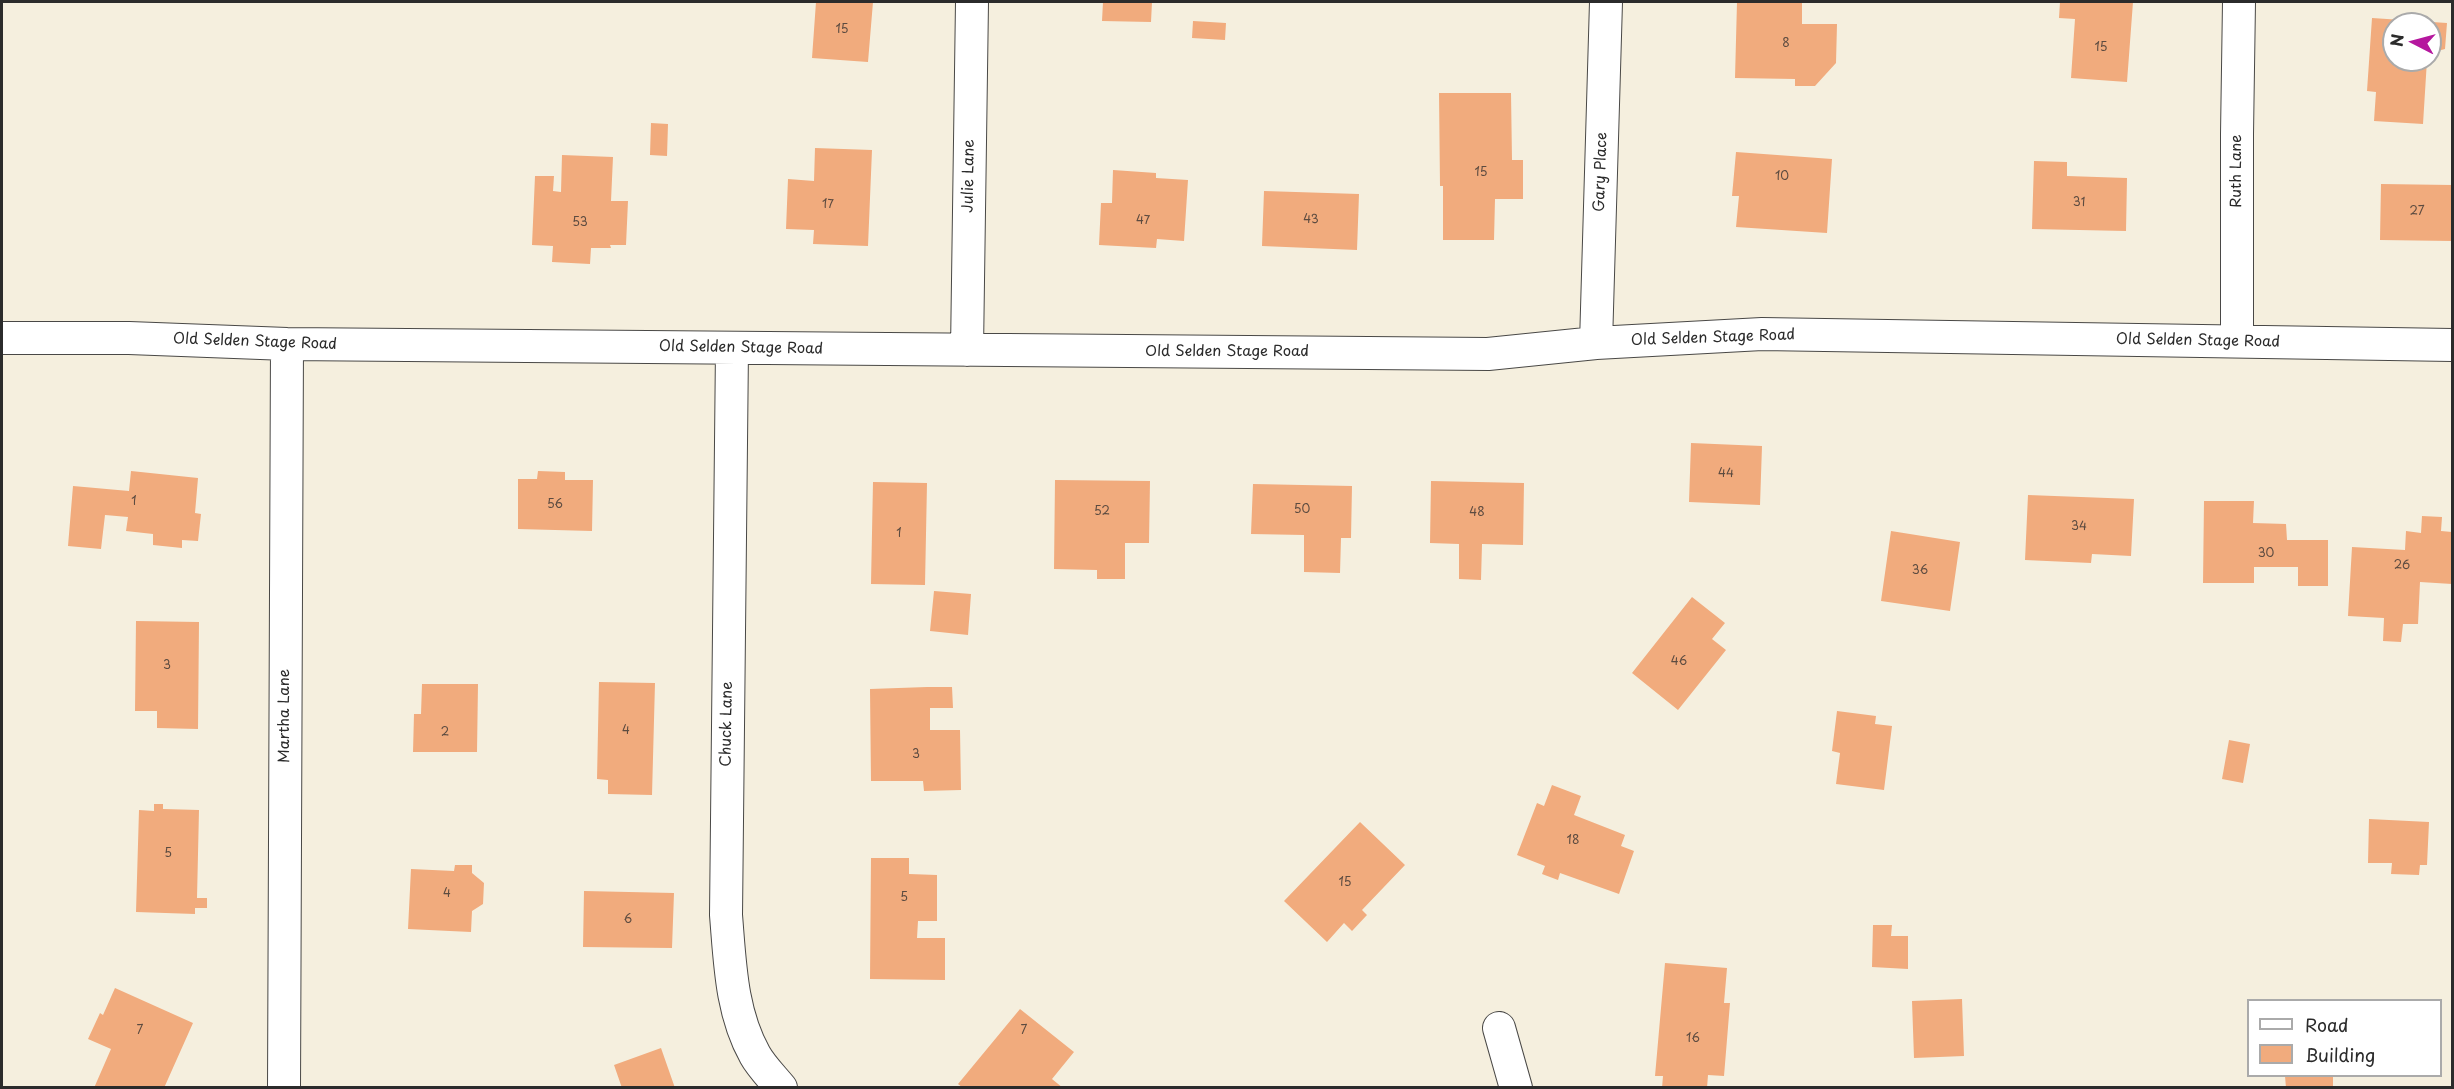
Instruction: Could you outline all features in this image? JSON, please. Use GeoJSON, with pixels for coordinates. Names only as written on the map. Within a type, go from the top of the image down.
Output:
{"type":"FeatureCollection","features":[{"type":"Feature","properties":{"kind":"street","name":"Julie Lane"},"geometry":{"type":"LineString","coordinates":[[967,350],[972,2]]}},
{"type":"Feature","properties":{"kind":"street","name":"Gary Place"},"geometry":{"type":"LineString","coordinates":[[1596,343],[1606,2]]}},
{"type":"Feature","properties":{"kind":"street","name":"Ruth Lane"},"geometry":{"type":"LineString","coordinates":[[2237,341],[2236,134],[2239,2]]}},
{"type":"Feature","properties":{"kind":"street","name":"Old Selden Stage Road"},"geometry":{"type":"LineString","coordinates":[[2,338],[129,338],[287,344],[1488,354],[1596,343],[1762,334],[2452,345]]}},
{"type":"Feature","properties":{"kind":"street","name":"Martha Lane"},"geometry":{"type":"LineString","coordinates":[[284,1088],[287,344]]}},
{"type":"Feature","properties":{"kind":"street","name":"Chuck Lane"},"geometry":{"type":"LineString","coordinates":[[732,348],[726,915],[733,989],[742,1028],[756,1057],[780,1088]]}},
{"type":"Feature","properties":{"kind":"street"},"geometry":{"type":"LineString","coordinates":[[1499,1028],[1516,1088]]}},
{"type":"Feature","properties":{"kind":"building"},"geometry":{"type":"Polygon","coordinates":[[[816,2],[873,2],[868,62],[812,58],[816,2]]]}},
{"type":"Feature","properties":{"kind":"building"},"geometry":{"type":"Polygon","coordinates":[[[1103,2],[1152,2],[1151,22],[1102,21],[1103,2]]]}},
{"type":"Feature","properties":{"kind":"building"},"geometry":{"type":"Polygon","coordinates":[[[1737,2],[1802,2],[1802,24],[1837,24],[1836,63],[1815,86],[1795,86],[1795,79],[1735,78],[1737,2]]]}},
{"type":"Feature","properties":{"kind":"building"},"geometry":{"type":"Polygon","coordinates":[[[2060,2],[2133,2],[2127,82],[2071,78],[2075,19],[2059,18],[2060,2]]]}},
{"type":"Feature","properties":{"kind":"building"},"geometry":{"type":"Polygon","coordinates":[[[2372,18],[2382,19],[2382,72],[2426,72],[2423,124],[2374,121],[2376,92],[2367,91],[2372,18]]]}},
{"type":"Feature","properties":{"kind":"building"},"geometry":{"type":"Polygon","coordinates":[[[1193,21],[1226,23],[1225,40],[1192,38],[1193,21]]]}},
{"type":"Feature","properties":{"kind":"building"},"geometry":{"type":"Polygon","coordinates":[[[2442,23],[2447,23],[2445,49],[2442,50],[2442,23]]]}},
{"type":"Feature","properties":{"kind":"building"},"geometry":{"type":"Polygon","coordinates":[[[1439,93],[1511,93],[1512,160],[1523,160],[1523,199],[1495,199],[1494,240],[1443,240],[1439,93]]]}},
{"type":"Feature","properties":{"kind":"building"},"geometry":{"type":"Polygon","coordinates":[[[651,123],[668,124],[667,156],[650,155],[651,123]]]}},
{"type":"Feature","properties":{"kind":"building"},"geometry":{"type":"Polygon","coordinates":[[[815,148],[872,150],[868,246],[813,244],[814,230],[786,229],[788,179],[814,181],[815,148]]]}},
{"type":"Feature","properties":{"kind":"building"},"geometry":{"type":"Polygon","coordinates":[[[1736,152],[1832,159],[1827,233],[1736,227],[1739,196],[1732,196],[1736,152]]]}},
{"type":"Feature","properties":{"kind":"building"},"geometry":{"type":"Polygon","coordinates":[[[562,155],[613,157],[611,201],[628,201],[626,245],[591,248],[590,264],[552,262],[553,246],[532,245],[535,176],[554,176],[553,191],[561,192],[562,155]]]}},
{"type":"Feature","properties":{"kind":"building"},"geometry":{"type":"Polygon","coordinates":[[[2034,161],[2067,162],[2067,176],[2127,178],[2126,231],[2032,229],[2034,161]]]}},
{"type":"Feature","properties":{"kind":"building"},"geometry":{"type":"Polygon","coordinates":[[[1113,170],[1156,173],[1156,178],[1188,180],[1184,241],[1157,239],[1156,248],[1099,245],[1101,203],[1112,203],[1113,170]]]}},
{"type":"Feature","properties":{"kind":"building"},"geometry":{"type":"Polygon","coordinates":[[[2381,184],[2452,185],[2452,241],[2380,240],[2381,184]]]}},
{"type":"Feature","properties":{"kind":"building"},"geometry":{"type":"Polygon","coordinates":[[[1264,191],[1359,194],[1357,250],[1262,246],[1264,191]]]}},
{"type":"Feature","properties":{"kind":"building"},"geometry":{"type":"Polygon","coordinates":[[[1691,443],[1762,446],[1760,505],[1689,502],[1691,443]]]}},
{"type":"Feature","properties":{"kind":"building"},"geometry":{"type":"Polygon","coordinates":[[[131,471],[198,478],[195,513],[201,514],[198,541],[182,540],[182,548],[153,545],[153,534],[126,531],[128,517],[105,515],[101,549],[68,546],[73,486],[129,491],[131,471]]]}},
{"type":"Feature","properties":{"kind":"building"},"geometry":{"type":"Polygon","coordinates":[[[538,471],[565,472],[565,480],[593,480],[592,531],[518,529],[518,479],[537,479],[538,471]]]}},
{"type":"Feature","properties":{"kind":"building"},"geometry":{"type":"Polygon","coordinates":[[[1055,480],[1150,481],[1149,543],[1125,543],[1125,579],[1097,579],[1097,570],[1054,569],[1055,480]]]}},
{"type":"Feature","properties":{"kind":"building"},"geometry":{"type":"Polygon","coordinates":[[[1431,481],[1524,483],[1523,545],[1482,544],[1481,580],[1459,579],[1459,544],[1430,543],[1431,481]]]}},
{"type":"Feature","properties":{"kind":"building"},"geometry":{"type":"Polygon","coordinates":[[[873,482],[927,483],[925,585],[871,584],[873,482]]]}},
{"type":"Feature","properties":{"kind":"building"},"geometry":{"type":"Polygon","coordinates":[[[1253,484],[1352,486],[1351,538],[1341,538],[1340,573],[1304,572],[1304,535],[1251,534],[1253,484]]]}},
{"type":"Feature","properties":{"kind":"building"},"geometry":{"type":"Polygon","coordinates":[[[2028,495],[2134,499],[2131,556],[2092,554],[2091,563],[2025,560],[2028,495]]]}},
{"type":"Feature","properties":{"kind":"building"},"geometry":{"type":"Polygon","coordinates":[[[2204,501],[2254,501],[2253,523],[2286,524],[2287,540],[2328,540],[2328,586],[2298,586],[2298,567],[2254,567],[2254,583],[2203,583],[2204,501]]]}},
{"type":"Feature","properties":{"kind":"building"},"geometry":{"type":"Polygon","coordinates":[[[2422,516],[2442,517],[2441,531],[2452,532],[2452,584],[2420,582],[2418,624],[2403,624],[2401,642],[2383,641],[2384,618],[2348,616],[2352,547],[2405,550],[2406,531],[2421,533],[2422,516]]]}},
{"type":"Feature","properties":{"kind":"building"},"geometry":{"type":"Polygon","coordinates":[[[1891,531],[1960,542],[1950,611],[1881,601],[1891,531]]]}},
{"type":"Feature","properties":{"kind":"building"},"geometry":{"type":"Polygon","coordinates":[[[934,591],[971,594],[968,635],[930,631],[934,591]]]}},
{"type":"Feature","properties":{"kind":"building"},"geometry":{"type":"Polygon","coordinates":[[[1692,597],[1725,623],[1712,639],[1726,650],[1678,710],[1632,673],[1692,597]]]}},
{"type":"Feature","properties":{"kind":"building"},"geometry":{"type":"Polygon","coordinates":[[[136,621],[199,622],[198,729],[157,728],[157,711],[135,711],[136,621]]]}},
{"type":"Feature","properties":{"kind":"building"},"geometry":{"type":"Polygon","coordinates":[[[599,682],[655,683],[652,795],[608,794],[608,780],[597,779],[599,682]]]}},
{"type":"Feature","properties":{"kind":"building"},"geometry":{"type":"Polygon","coordinates":[[[422,684],[478,684],[477,752],[413,752],[414,714],[421,714],[422,684]]]}},
{"type":"Feature","properties":{"kind":"building"},"geometry":{"type":"Polygon","coordinates":[[[952,687],[953,708],[930,708],[930,730],[960,730],[961,790],[924,791],[923,781],[871,781],[870,689],[952,687]]]}},
{"type":"Feature","properties":{"kind":"building"},"geometry":{"type":"Polygon","coordinates":[[[1837,711],[1876,716],[1875,724],[1892,726],[1884,790],[1836,784],[1840,753],[1832,751],[1837,711]]]}},
{"type":"Feature","properties":{"kind":"building"},"geometry":{"type":"Polygon","coordinates":[[[2229,740],[2250,744],[2243,783],[2222,779],[2229,740]]]}},
{"type":"Feature","properties":{"kind":"building"},"geometry":{"type":"Polygon","coordinates":[[[1552,785],[1581,796],[1574,815],[1625,835],[1621,846],[1634,851],[1619,894],[1560,873],[1558,880],[1542,874],[1545,866],[1517,855],[1537,803],[1544,806],[1552,785]]]}},
{"type":"Feature","properties":{"kind":"building"},"geometry":{"type":"Polygon","coordinates":[[[154,804],[163,804],[163,809],[199,810],[197,898],[207,898],[207,908],[195,908],[195,914],[136,912],[139,810],[154,811],[154,804]]]}},
{"type":"Feature","properties":{"kind":"building"},"geometry":{"type":"Polygon","coordinates":[[[2369,819],[2429,822],[2427,865],[2420,865],[2419,875],[2391,874],[2392,863],[2368,863],[2369,819]]]}},
{"type":"Feature","properties":{"kind":"building"},"geometry":{"type":"Polygon","coordinates":[[[1360,822],[1405,865],[1362,910],[1367,915],[1352,931],[1344,923],[1327,942],[1284,901],[1360,822]]]}},
{"type":"Feature","properties":{"kind":"building"},"geometry":{"type":"Polygon","coordinates":[[[871,858],[909,858],[909,874],[937,875],[937,921],[918,921],[917,938],[945,938],[945,980],[870,979],[871,858]]]}},
{"type":"Feature","properties":{"kind":"building"},"geometry":{"type":"Polygon","coordinates":[[[455,865],[472,865],[472,873],[484,883],[483,904],[472,911],[471,932],[408,929],[411,869],[454,871],[455,865]]]}},
{"type":"Feature","properties":{"kind":"building"},"geometry":{"type":"Polygon","coordinates":[[[584,891],[674,893],[672,948],[583,947],[584,891]]]}},
{"type":"Feature","properties":{"kind":"building"},"geometry":{"type":"Polygon","coordinates":[[[1873,925],[1892,925],[1891,936],[1908,936],[1908,969],[1872,967],[1873,925]]]}},
{"type":"Feature","properties":{"kind":"building"},"geometry":{"type":"Polygon","coordinates":[[[1665,963],[1727,968],[1724,1003],[1730,1003],[1724,1076],[1708,1075],[1707,1088],[1662,1088],[1663,1076],[1655,1076],[1665,963]]]}},
{"type":"Feature","properties":{"kind":"building"},"geometry":{"type":"Polygon","coordinates":[[[115,988],[193,1023],[164,1088],[94,1088],[111,1049],[88,1039],[100,1013],[103,1015],[115,988]]]}},
{"type":"Feature","properties":{"kind":"building"},"geometry":{"type":"Polygon","coordinates":[[[1962,999],[1964,1056],[1914,1058],[1912,1001],[1962,999]]]}},
{"type":"Feature","properties":{"kind":"building"},"geometry":{"type":"Polygon","coordinates":[[[1020,1009],[1074,1052],[1052,1079],[1063,1088],[963,1088],[958,1084],[1020,1009]]]}},
{"type":"Feature","properties":{"kind":"building"},"geometry":{"type":"Polygon","coordinates":[[[661,1048],[675,1088],[622,1088],[614,1065],[661,1048]]]}},
{"type":"Feature","properties":{"kind":"building"},"geometry":{"type":"Polygon","coordinates":[[[2285,1077],[2333,1077],[2333,1088],[2286,1088],[2285,1077]]]}}]}
